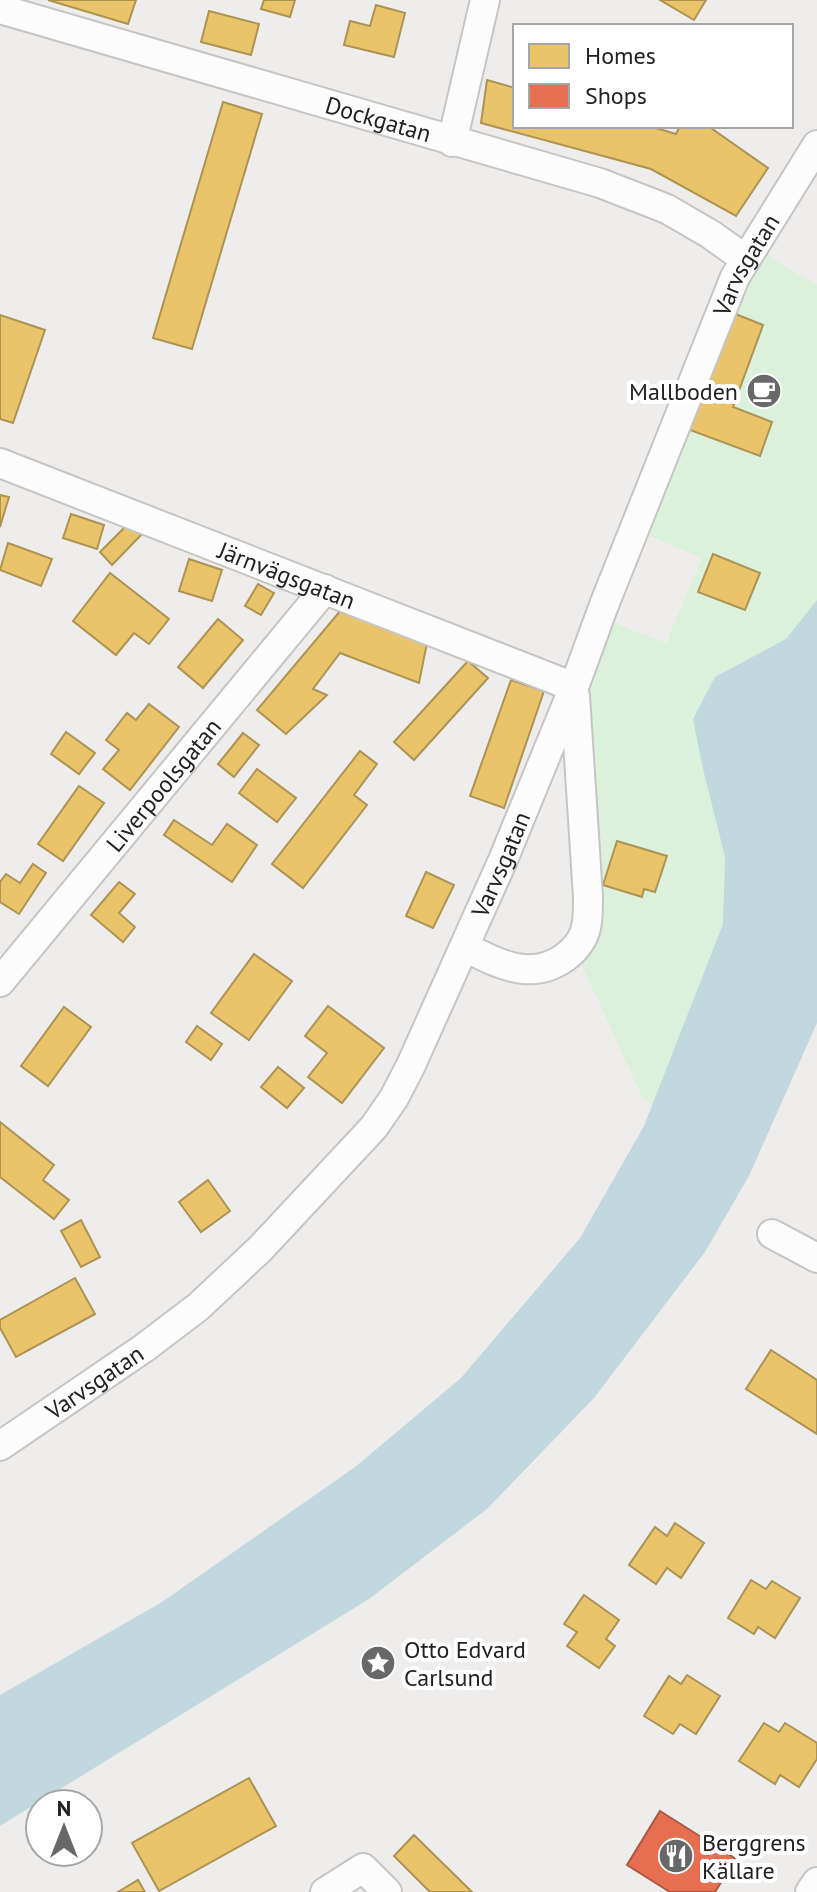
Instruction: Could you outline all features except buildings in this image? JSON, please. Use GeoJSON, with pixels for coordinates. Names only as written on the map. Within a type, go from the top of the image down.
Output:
{"type":"FeatureCollection","features":[{"type":"Feature","properties":{"kind":"street"},"geometry":{"type":"LineString","coordinates":[[452,142],[485,0]]}},
{"type":"Feature","properties":{"kind":"street","name":"Dockgatan"},"geometry":{"type":"LineString","coordinates":[[0,9],[600,183],[667,209],[745,259]]}},
{"type":"Feature","properties":{"kind":"street","name":"Varvsgatan"},"geometry":{"type":"LineString","coordinates":[[0,1446],[144,1348],[198,1307],[260,1249],[344,1160],[374,1127],[394,1098],[465,947],[574,687],[735,277],[817,145]]}},
{"type":"Feature","properties":{"kind":"street","name":"Järnvägsgatan"},"geometry":{"type":"LineString","coordinates":[[0,463],[574,687]]}},
{"type":"Feature","properties":{"kind":"street","name":"Liverpoolsgatan"},"geometry":{"type":"LineString","coordinates":[[0,982],[325,589]]}},
{"type":"Feature","properties":{"kind":"street"},"geometry":{"type":"LineString","coordinates":[[465,947],[499,963],[524,969],[545,967],[566,958],[579,943],[587,924],[574,687]]}},
{"type":"Feature","properties":{"kind":"street"},"geometry":{"type":"LineString","coordinates":[[772,1234],[817,1258]]}},
{"type":"Feature","properties":{"kind":"street"},"geometry":{"type":"LineString","coordinates":[[325,1892],[363,1868],[387,1892]]}},
{"type":"Feature","properties":{"kind":"street"},"geometry":{"type":"LineString","coordinates":[[810,1892],[817,1882]]}},
{"type":"Feature","properties":{"kind":"green space"},"geometry":{"type":"Polygon","coordinates":[[[751,242],[817,285],[817,862],[715,1139],[643,1099],[580,961],[582,671],[601,618],[666,643],[702,558],[634,529],[751,242]]]}},
{"type":"Feature","properties":{"kind":"water"},"geometry":{"type":"Polygon","coordinates":[[[817,600],[817,1023],[749,1176],[705,1252],[594,1398],[487,1509],[369,1599],[62,1788],[24,1788],[24,1811],[0,1826],[0,1695],[162,1602],[355,1467],[461,1378],[580,1238],[644,1126],[723,924],[725,857],[693,719],[715,677],[786,639],[817,600]]]}},
{"type":"Feature","properties":{"kind":"place","name":"Mallboden"},"geometry":{"type":"Point","coordinates":[764,391]}},
{"type":"Feature","properties":{"kind":"place","name":"Otto Edvard Carlsund"},"geometry":{"type":"Point","coordinates":[378,1663]}},
{"type":"Feature","properties":{"kind":"place","name":"Berggrens Källare"},"geometry":{"type":"Point","coordinates":[676,1856]}}]}
